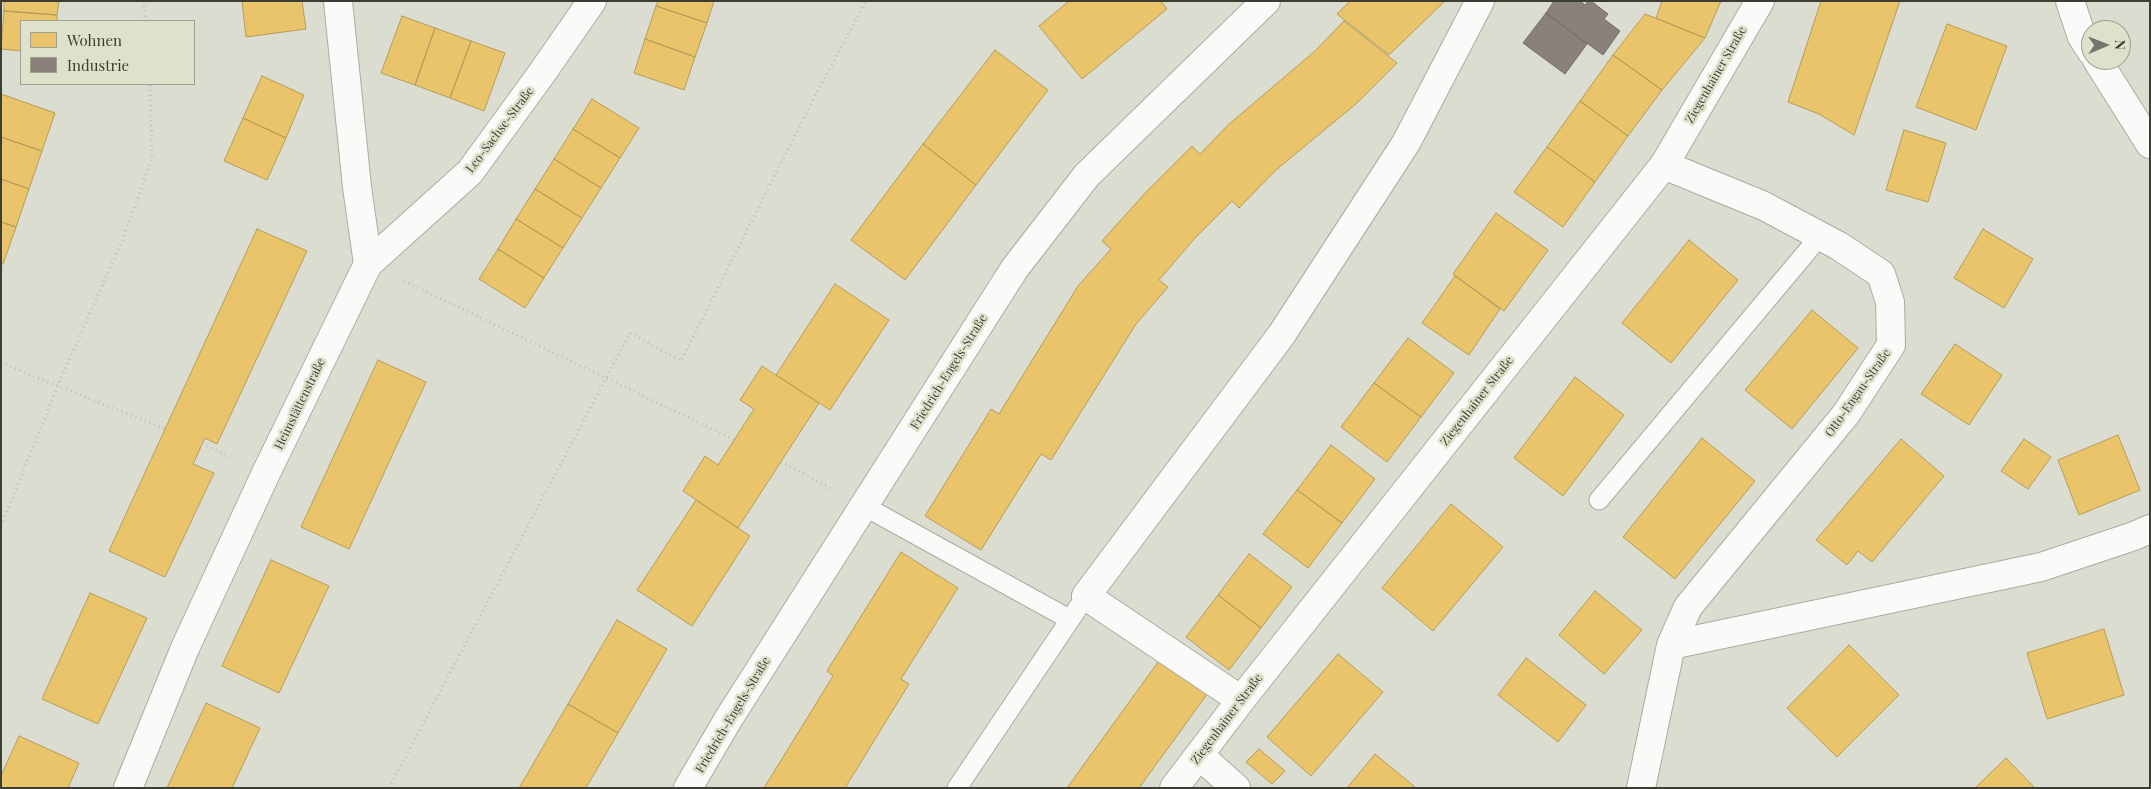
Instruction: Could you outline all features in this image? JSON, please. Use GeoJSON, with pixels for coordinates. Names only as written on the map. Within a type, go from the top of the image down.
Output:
{"type":"FeatureCollection","features":[{"type":"Feature","properties":{"kind":"street"},"geometry":{"type":"LineString","coordinates":[[338,1],[357,187],[368,264]]}},
{"type":"Feature","properties":{"kind":"street","name":"Leo-Sachse-Straße"},"geometry":{"type":"LineString","coordinates":[[368,264],[470,172],[592,1]]}},
{"type":"Feature","properties":{"kind":"street","name":"Friedrich-Engels-Straße"},"geometry":{"type":"LineString","coordinates":[[688,788],[729,718],[1015,268],[1087,175],[1266,1]]}},
{"type":"Feature","properties":{"kind":"street"},"geometry":{"type":"LineString","coordinates":[[1241,700],[1086,596],[1282,334],[1406,144],[1480,1]]}},
{"type":"Feature","properties":{"kind":"street","name":"Ziegenhainer Straße"},"geometry":{"type":"LineString","coordinates":[[1174,788],[1241,700],[1664,165],[1760,1]]}},
{"type":"Feature","properties":{"kind":"street"},"geometry":{"type":"LineString","coordinates":[[2070,1],[2081,34]]}},
{"type":"Feature","properties":{"kind":"street"},"geometry":{"type":"LineString","coordinates":[[2103,70],[2150,144]]}},
{"type":"Feature","properties":{"kind":"street","name":"Otto-Engau-Straße"},"geometry":{"type":"LineString","coordinates":[[1642,788],[1671,645],[1688,608],[1846,414],[1891,345],[1890,302],[1881,274],[1839,246],[1764,206],[1664,165]]}},
{"type":"Feature","properties":{"kind":"street","name":"Heimstättenstraße"},"geometry":{"type":"LineString","coordinates":[[128,788],[193,631],[266,473],[368,264]]}},
{"type":"Feature","properties":{"kind":"street"},"geometry":{"type":"LineString","coordinates":[[1671,645],[2041,567],[2150,529]]}},
{"type":"Feature","properties":{"kind":"street"},"geometry":{"type":"LineString","coordinates":[[1199,755],[1236,788]]}},
{"type":"Feature","properties":{"kind":"lane"},"geometry":{"type":"LineString","coordinates":[[1598,500],[1820,236]]}},
{"type":"Feature","properties":{"kind":"lane"},"geometry":{"type":"LineString","coordinates":[[864,506],[1069,619]]}},
{"type":"Feature","properties":{"kind":"lane"},"geometry":{"type":"LineString","coordinates":[[957,788],[1086,596]]}},
{"type":"Feature","properties":{"kind":"path"},"geometry":{"type":"LineString","coordinates":[[143,1],[146,20]]}},
{"type":"Feature","properties":{"kind":"path"},"geometry":{"type":"LineString","coordinates":[[389,788],[630,333],[681,361],[866,1]]}},
{"type":"Feature","properties":{"kind":"path"},"geometry":{"type":"LineString","coordinates":[[1,526],[58,385],[122,241],[152,159],[150,85]]}},
{"type":"Feature","properties":{"kind":"path"},"geometry":{"type":"LineString","coordinates":[[368,264],[734,440]]}},
{"type":"Feature","properties":{"kind":"path"},"geometry":{"type":"LineString","coordinates":[[1,363],[165,429]]}},
{"type":"Feature","properties":{"kind":"path"},"geometry":{"type":"LineString","coordinates":[[781,462],[864,506]]}},
{"type":"Feature","properties":{"kind":"building: Wohnen"},"geometry":{"type":"Polygon","coordinates":[[[4,1],[59,1],[57,15],[4,11],[4,1]]]}},
{"type":"Feature","properties":{"kind":"building: Wohnen"},"geometry":{"type":"Polygon","coordinates":[[[242,1],[302,1],[306,29],[246,37],[242,1]]]}},
{"type":"Feature","properties":{"kind":"building: Wohnen"},"geometry":{"type":"Polygon","coordinates":[[[658,1],[714,1],[707,23],[656,6],[658,1]]]}},
{"type":"Feature","properties":{"kind":"building: Wohnen"},"geometry":{"type":"Polygon","coordinates":[[[1069,1],[1161,1],[1167,9],[1082,79],[1039,26],[1069,1]]]}},
{"type":"Feature","properties":{"kind":"building: Wohnen"},"geometry":{"type":"Polygon","coordinates":[[[1350,1],[1445,1],[1389,55],[1337,14],[1350,1]]]}},
{"type":"Feature","properties":{"kind":"building: Wohnen"},"geometry":{"type":"Polygon","coordinates":[[[1662,1],[1721,1],[1705,38],[1656,18],[1662,1]]]}},
{"type":"Feature","properties":{"kind":"building: Wohnen"},"geometry":{"type":"Polygon","coordinates":[[[1821,1],[1900,1],[1854,135],[1819,114],[1788,102],[1821,1]]]}},
{"type":"Feature","properties":{"kind":"building: Wohnen"},"geometry":{"type":"Polygon","coordinates":[[[656,6],[707,23],[695,57],[645,39],[656,6]]]}},
{"type":"Feature","properties":{"kind":"building: Wohnen"},"geometry":{"type":"Polygon","coordinates":[[[4,11],[57,15],[57,20],[20,20],[20,51],[1,49],[4,11]]]}},
{"type":"Feature","properties":{"kind":"building: Wohnen"},"geometry":{"type":"Polygon","coordinates":[[[1645,14],[1705,38],[1662,90],[1613,55],[1645,14]]]}},
{"type":"Feature","properties":{"kind":"building: Wohnen"},"geometry":{"type":"Polygon","coordinates":[[[402,16],[435,28],[415,85],[381,73],[402,16]]]}},
{"type":"Feature","properties":{"kind":"building: Wohnen"},"geometry":{"type":"Polygon","coordinates":[[[1344,21],[1397,63],[1357,103],[1276,170],[1239,208],[1232,201],[1195,238],[1159,280],[1168,287],[1136,324],[1051,460],[1041,454],[981,550],[925,516],[991,409],[999,414],[1078,286],[1111,249],[1102,241],[1147,191],[1192,146],[1200,154],[1228,125],[1315,51],[1344,21]]]}},
{"type":"Feature","properties":{"kind":"building: Wohnen"},"geometry":{"type":"Polygon","coordinates":[[[1947,24],[2007,46],[1976,130],[1916,107],[1947,24]]]}},
{"type":"Feature","properties":{"kind":"building: Wohnen"},"geometry":{"type":"Polygon","coordinates":[[[435,28],[471,41],[450,98],[415,85],[435,28]]]}},
{"type":"Feature","properties":{"kind":"building: Wohnen"},"geometry":{"type":"Polygon","coordinates":[[[645,39],[695,57],[684,90],[634,73],[645,39]]]}},
{"type":"Feature","properties":{"kind":"building: Wohnen"},"geometry":{"type":"Polygon","coordinates":[[[471,41],[505,53],[484,111],[450,98],[471,41]]]}},
{"type":"Feature","properties":{"kind":"building: Wohnen"},"geometry":{"type":"Polygon","coordinates":[[[995,50],[1048,90],[976,185],[923,144],[995,50]]]}},
{"type":"Feature","properties":{"kind":"building: Wohnen"},"geometry":{"type":"Polygon","coordinates":[[[1613,55],[1662,90],[1628,136],[1580,101],[1613,55]]]}},
{"type":"Feature","properties":{"kind":"building: Wohnen"},"geometry":{"type":"Polygon","coordinates":[[[262,76],[304,95],[286,138],[243,118],[262,76]]]}},
{"type":"Feature","properties":{"kind":"building: Wohnen"},"geometry":{"type":"Polygon","coordinates":[[[1,94],[55,113],[42,151],[1,137],[1,94]]]}},
{"type":"Feature","properties":{"kind":"building: Wohnen"},"geometry":{"type":"Polygon","coordinates":[[[592,99],[639,128],[620,158],[573,129],[592,99]]]}},
{"type":"Feature","properties":{"kind":"building: Wohnen"},"geometry":{"type":"Polygon","coordinates":[[[1580,101],[1628,136],[1595,182],[1547,147],[1580,101]]]}},
{"type":"Feature","properties":{"kind":"building: Wohnen"},"geometry":{"type":"Polygon","coordinates":[[[243,118],[286,138],[267,180],[224,161],[243,118]]]}},
{"type":"Feature","properties":{"kind":"building: Wohnen"},"geometry":{"type":"Polygon","coordinates":[[[573,129],[620,158],[601,188],[554,159],[573,129]]]}},
{"type":"Feature","properties":{"kind":"building: Wohnen"},"geometry":{"type":"Polygon","coordinates":[[[1904,130],[1946,143],[1928,202],[1886,190],[1904,130]]]}},
{"type":"Feature","properties":{"kind":"building: Wohnen"},"geometry":{"type":"Polygon","coordinates":[[[1,137],[42,151],[29,189],[1,179],[1,137]]]}},
{"type":"Feature","properties":{"kind":"building: Wohnen"},"geometry":{"type":"Polygon","coordinates":[[[923,144],[976,185],[905,280],[851,240],[923,144]]]}},
{"type":"Feature","properties":{"kind":"building: Wohnen"},"geometry":{"type":"Polygon","coordinates":[[[1547,147],[1595,182],[1563,227],[1514,192],[1547,147]]]}},
{"type":"Feature","properties":{"kind":"building: Wohnen"},"geometry":{"type":"Polygon","coordinates":[[[554,159],[601,188],[582,218],[535,189],[554,159]]]}},
{"type":"Feature","properties":{"kind":"building: Wohnen"},"geometry":{"type":"Polygon","coordinates":[[[1,179],[29,189],[16,227],[1,222],[1,179]]]}},
{"type":"Feature","properties":{"kind":"building: Wohnen"},"geometry":{"type":"Polygon","coordinates":[[[535,189],[582,218],[563,248],[516,219],[535,189]]]}},
{"type":"Feature","properties":{"kind":"building: Wohnen"},"geometry":{"type":"Polygon","coordinates":[[[1496,213],[1548,250],[1504,311],[1453,274],[1496,213]]]}},
{"type":"Feature","properties":{"kind":"building: Wohnen"},"geometry":{"type":"Polygon","coordinates":[[[516,219],[563,248],[544,278],[498,249],[516,219]]]}},
{"type":"Feature","properties":{"kind":"building: Wohnen"},"geometry":{"type":"Polygon","coordinates":[[[1,222],[16,227],[3,264],[1,264],[1,222]]]}},
{"type":"Feature","properties":{"kind":"building: Wohnen"},"geometry":{"type":"Polygon","coordinates":[[[257,229],[307,251],[217,444],[205,438],[193,464],[214,473],[165,577],[109,551],[257,229]]]}},
{"type":"Feature","properties":{"kind":"building: Wohnen"},"geometry":{"type":"Polygon","coordinates":[[[1983,229],[2033,259],[2004,308],[1954,278],[1983,229]]]}},
{"type":"Feature","properties":{"kind":"building: Wohnen"},"geometry":{"type":"Polygon","coordinates":[[[1689,240],[1738,280],[1671,363],[1622,323],[1689,240]]]}},
{"type":"Feature","properties":{"kind":"building: Wohnen"},"geometry":{"type":"Polygon","coordinates":[[[498,249],[544,278],[525,308],[479,279],[498,249]]]}},
{"type":"Feature","properties":{"kind":"building: Wohnen"},"geometry":{"type":"Polygon","coordinates":[[[1455,276],[1500,309],[1469,355],[1422,323],[1455,276]]]}},
{"type":"Feature","properties":{"kind":"building: Wohnen"},"geometry":{"type":"Polygon","coordinates":[[[835,284],[889,320],[830,410],[776,375],[835,284]]]}},
{"type":"Feature","properties":{"kind":"building: Wohnen"},"geometry":{"type":"Polygon","coordinates":[[[1812,310],[1858,348],[1792,429],[1745,390],[1812,310]]]}},
{"type":"Feature","properties":{"kind":"building: Wohnen"},"geometry":{"type":"Polygon","coordinates":[[[1408,338],[1454,373],[1421,417],[1374,383],[1408,338]]]}},
{"type":"Feature","properties":{"kind":"building: Wohnen"},"geometry":{"type":"Polygon","coordinates":[[[1955,344],[2002,375],[1969,425],[1921,394],[1955,344]]]}},
{"type":"Feature","properties":{"kind":"building: Wohnen"},"geometry":{"type":"Polygon","coordinates":[[[378,360],[426,382],[349,549],[301,527],[378,360]]]}},
{"type":"Feature","properties":{"kind":"building: Wohnen"},"geometry":{"type":"Polygon","coordinates":[[[762,366],[819,403],[738,528],[683,491],[705,456],[718,465],[754,409],[740,400],[762,366]]]}},
{"type":"Feature","properties":{"kind":"building: Wohnen"},"geometry":{"type":"Polygon","coordinates":[[[1575,377],[1624,415],[1563,496],[1514,458],[1575,377]]]}},
{"type":"Feature","properties":{"kind":"building: Wohnen"},"geometry":{"type":"Polygon","coordinates":[[[1374,383],[1421,417],[1387,462],[1341,427],[1374,383]]]}},
{"type":"Feature","properties":{"kind":"building: Wohnen"},"geometry":{"type":"Polygon","coordinates":[[[2118,435],[2140,490],[2079,515],[2058,460],[2118,435]]]}},
{"type":"Feature","properties":{"kind":"building: Wohnen"},"geometry":{"type":"Polygon","coordinates":[[[1702,438],[1755,481],[1675,579],[1623,537],[1702,438]]]}},
{"type":"Feature","properties":{"kind":"building: Wohnen"},"geometry":{"type":"Polygon","coordinates":[[[1901,439],[1944,476],[1872,562],[1858,551],[1847,565],[1816,540],[1901,439]]]}},
{"type":"Feature","properties":{"kind":"building: Wohnen"},"geometry":{"type":"Polygon","coordinates":[[[2024,439],[2051,457],[2028,489],[2001,471],[2024,439]]]}},
{"type":"Feature","properties":{"kind":"building: Wohnen"},"geometry":{"type":"Polygon","coordinates":[[[1331,445],[1375,479],[1342,523],[1297,490],[1331,445]]]}},
{"type":"Feature","properties":{"kind":"building: Wohnen"},"geometry":{"type":"Polygon","coordinates":[[[1297,490],[1342,523],[1308,568],[1263,534],[1297,490]]]}},
{"type":"Feature","properties":{"kind":"building: Wohnen"},"geometry":{"type":"Polygon","coordinates":[[[696,500],[750,536],[692,626],[637,590],[696,500]]]}},
{"type":"Feature","properties":{"kind":"building: Wohnen"},"geometry":{"type":"Polygon","coordinates":[[[1451,504],[1503,547],[1433,631],[1382,588],[1451,504]]]}},
{"type":"Feature","properties":{"kind":"building: Wohnen"},"geometry":{"type":"Polygon","coordinates":[[[901,552],[958,588],[901,679],[909,684],[845,788],[764,788],[833,676],[827,671],[901,552]]]}},
{"type":"Feature","properties":{"kind":"building: Wohnen"},"geometry":{"type":"Polygon","coordinates":[[[1249,554],[1292,587],[1261,628],[1218,595],[1249,554]]]}},
{"type":"Feature","properties":{"kind":"building: Wohnen"},"geometry":{"type":"Polygon","coordinates":[[[271,560],[329,586],[279,693],[222,666],[271,560]]]}},
{"type":"Feature","properties":{"kind":"building: Wohnen"},"geometry":{"type":"Polygon","coordinates":[[[1595,591],[1642,630],[1604,674],[1559,635],[1595,591]]]}},
{"type":"Feature","properties":{"kind":"building: Wohnen"},"geometry":{"type":"Polygon","coordinates":[[[90,593],[147,618],[98,724],[42,699],[90,593]]]}},
{"type":"Feature","properties":{"kind":"building: Wohnen"},"geometry":{"type":"Polygon","coordinates":[[[1218,595],[1261,628],[1229,670],[1186,637],[1218,595]]]}},
{"type":"Feature","properties":{"kind":"building: Wohnen"},"geometry":{"type":"Polygon","coordinates":[[[617,620],[667,649],[618,733],[568,704],[617,620]]]}},
{"type":"Feature","properties":{"kind":"building: Wohnen"},"geometry":{"type":"Polygon","coordinates":[[[2104,629],[2124,695],[2047,719],[2027,653],[2104,629]]]}},
{"type":"Feature","properties":{"kind":"building: Wohnen"},"geometry":{"type":"Polygon","coordinates":[[[1849,645],[1899,695],[1837,757],[1787,708],[1849,645]]]}},
{"type":"Feature","properties":{"kind":"building: Wohnen"},"geometry":{"type":"Polygon","coordinates":[[[1338,654],[1383,692],[1311,776],[1267,737],[1338,654]]]}},
{"type":"Feature","properties":{"kind":"building: Wohnen"},"geometry":{"type":"Polygon","coordinates":[[[1161,658],[1208,693],[1139,788],[1067,788],[1161,658]]]}},
{"type":"Feature","properties":{"kind":"building: Wohnen"},"geometry":{"type":"Polygon","coordinates":[[[1526,658],[1586,705],[1558,742],[1498,695],[1526,658]]]}},
{"type":"Feature","properties":{"kind":"building: Wohnen"},"geometry":{"type":"Polygon","coordinates":[[[206,703],[260,728],[232,788],[167,788],[206,703]]]}},
{"type":"Feature","properties":{"kind":"building: Wohnen"},"geometry":{"type":"Polygon","coordinates":[[[568,704],[618,733],[586,788],[519,788],[568,704]]]}},
{"type":"Feature","properties":{"kind":"building: Wohnen"},"geometry":{"type":"Polygon","coordinates":[[[19,736],[79,763],[68,788],[1,788],[1,776],[19,736]]]}},
{"type":"Feature","properties":{"kind":"building: Wohnen"},"geometry":{"type":"Polygon","coordinates":[[[1259,749],[1285,771],[1272,784],[1246,762],[1259,749]]]}},
{"type":"Feature","properties":{"kind":"building: Wohnen"},"geometry":{"type":"Polygon","coordinates":[[[1375,754],[1415,787],[1347,788],[1375,754]]]}},
{"type":"Feature","properties":{"kind":"building: Wohnen"},"geometry":{"type":"Polygon","coordinates":[[[2006,758],[2035,788],[1975,788],[2006,758]]]}},
{"type":"Feature","properties":{"kind":"building: Industrie"},"geometry":{"type":"Polygon","coordinates":[[[1554,1],[1580,1],[1585,5],[1588,1],[1591,1],[1608,14],[1604,19],[1620,31],[1603,55],[1546,13],[1554,1]]]}},
{"type":"Feature","properties":{"kind":"building: Industrie"},"geometry":{"type":"Polygon","coordinates":[[[1546,13],[1587,44],[1565,74],[1523,43],[1546,13]]]}}]}
